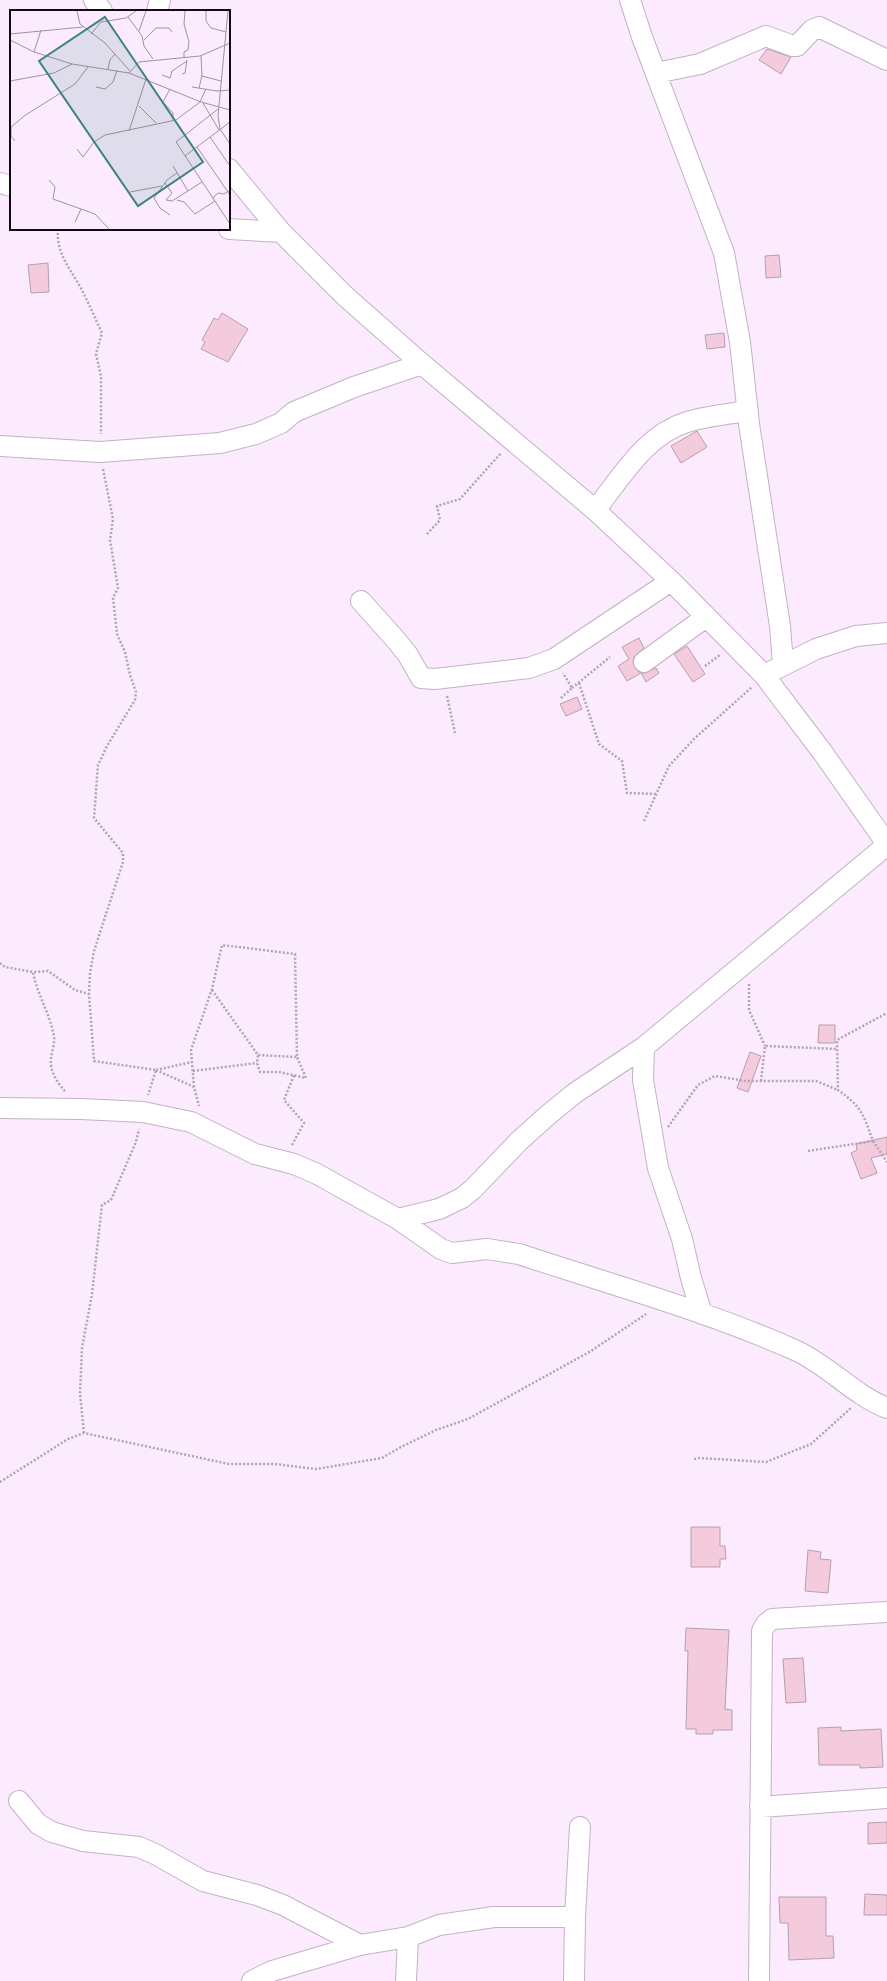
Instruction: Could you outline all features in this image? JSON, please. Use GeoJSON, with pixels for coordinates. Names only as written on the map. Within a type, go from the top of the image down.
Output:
{"type":"FeatureCollection","features":[{"type":"Feature","properties":{"kind":"street"},"geometry":{"type":"LineString","coordinates":[[94,0],[101,10]]}},
{"type":"Feature","properties":{"kind":"street"},"geometry":{"type":"LineString","coordinates":[[157,10],[160,0]]}},
{"type":"Feature","properties":{"kind":"street"},"geometry":{"type":"LineString","coordinates":[[630,0],[642,37],[724,253],[740,342],[748,411],[780,626],[783,664]]}},
{"type":"Feature","properties":{"kind":"street"},"geometry":{"type":"LineString","coordinates":[[656,73],[700,64],[766,36],[793,46],[797,46],[815,27],[819,27],[887,60]]}},
{"type":"Feature","properties":{"kind":"street"},"geometry":{"type":"LineString","coordinates":[[230,170],[281,232],[345,296],[422,364],[594,510],[671,581],[764,675],[823,753],[887,845],[644,1047],[575,1093],[548,1115],[519,1141],[473,1189],[462,1198],[440,1209],[398,1219]]}},
{"type":"Feature","properties":{"kind":"street"},"geometry":{"type":"LineString","coordinates":[[0,183],[10,186]]}},
{"type":"Feature","properties":{"kind":"street"},"geometry":{"type":"LineString","coordinates":[[230,228],[281,232]]}},
{"type":"Feature","properties":{"kind":"street"},"geometry":{"type":"LineString","coordinates":[[0,446],[100,452],[220,443],[256,434],[280,423],[294,412],[354,387],[422,364]]}},
{"type":"Feature","properties":{"kind":"street"},"geometry":{"type":"LineString","coordinates":[[594,510],[644,448],[663,432],[687,422],[748,411]]}},
{"type":"Feature","properties":{"kind":"street"},"geometry":{"type":"LineString","coordinates":[[361,601],[408,655],[421,678],[428,679],[529,668],[554,659],[671,581]]}},
{"type":"Feature","properties":{"kind":"street"},"geometry":{"type":"LineString","coordinates":[[644,662],[706,617]]}},
{"type":"Feature","properties":{"kind":"street"},"geometry":{"type":"LineString","coordinates":[[764,675],[783,664],[816,649],[856,636],[887,633]]}},
{"type":"Feature","properties":{"kind":"street"},"geometry":{"type":"LineString","coordinates":[[644,1047],[643,1080],[658,1168],[682,1239],[691,1278],[702,1314]]}},
{"type":"Feature","properties":{"kind":"street"},"geometry":{"type":"LineString","coordinates":[[0,1108],[81,1109],[144,1112],[171,1117],[204,1128],[255,1154],[294,1164],[317,1174],[398,1219],[441,1250],[452,1253],[495,1250],[519,1254],[738,1326],[806,1356],[866,1396],[887,1408]]}},
{"type":"Feature","properties":{"kind":"street"},"geometry":{"type":"LineString","coordinates":[[866,1396],[883,1394],[887,1392]]}},
{"type":"Feature","properties":{"kind":"street"},"geometry":{"type":"LineString","coordinates":[[758,1981],[762,1631],[766,1624],[772,1619],[887,1612]]}},
{"type":"Feature","properties":{"kind":"street"},"geometry":{"type":"LineString","coordinates":[[760,1807],[887,1798]]}},
{"type":"Feature","properties":{"kind":"street"},"geometry":{"type":"LineString","coordinates":[[19,1801],[38,1824],[52,1832],[83,1841],[139,1847],[155,1854],[203,1881],[257,1895],[283,1905],[360,1945]]}},
{"type":"Feature","properties":{"kind":"street"},"geometry":{"type":"LineString","coordinates":[[574,1981],[575,1917],[580,1827]]}},
{"type":"Feature","properties":{"kind":"street"},"geometry":{"type":"LineString","coordinates":[[252,1981],[272,1972],[360,1945],[408,1937],[439,1926],[482,1918],[575,1917]]}},
{"type":"Feature","properties":{"kind":"street"},"geometry":{"type":"LineString","coordinates":[[406,1981],[408,1937]]}},
{"type":"Feature","properties":{"kind":"path"},"geometry":{"type":"LineString","coordinates":[[58,230],[57,240],[66,265],[78,283],[102,333],[96,354],[101,383],[102,414],[100,452],[113,519],[110,540],[118,588],[113,598],[117,634],[125,652],[130,675],[136,692],[135,700],[107,746],[98,765],[94,818],[123,853],[123,862],[94,951],[89,994],[94,1061],[156,1070],[194,1087]]}},
{"type":"Feature","properties":{"kind":"path"},"geometry":{"type":"LineString","coordinates":[[427,534],[440,520],[437,506],[460,499],[513,441]]}},
{"type":"Feature","properties":{"kind":"path"},"geometry":{"type":"LineString","coordinates":[[561,698],[610,657]]}},
{"type":"Feature","properties":{"kind":"path"},"geometry":{"type":"LineString","coordinates":[[554,659],[572,688]]}},
{"type":"Feature","properties":{"kind":"path"},"geometry":{"type":"LineString","coordinates":[[644,821],[669,766],[694,739],[764,675]]}},
{"type":"Feature","properties":{"kind":"path"},"geometry":{"type":"LineString","coordinates":[[443,678],[455,733]]}},
{"type":"Feature","properties":{"kind":"path"},"geometry":{"type":"LineString","coordinates":[[579,683],[599,744],[622,761],[627,793],[656,794]]}},
{"type":"Feature","properties":{"kind":"path"},"geometry":{"type":"LineString","coordinates":[[204,1128],[194,1087],[191,1050],[212,989],[222,946],[295,954],[297,1057],[306,1078],[279,1072],[260,1072],[257,1063],[258,1055],[212,989]]}},
{"type":"Feature","properties":{"kind":"path"},"geometry":{"type":"LineString","coordinates":[[0,963],[5,968],[33,972],[48,971],[76,990],[89,994]]}},
{"type":"Feature","properties":{"kind":"path"},"geometry":{"type":"LineString","coordinates":[[743,965],[748,979],[749,1010],[765,1046],[761,1081]]}},
{"type":"Feature","properties":{"kind":"path"},"geometry":{"type":"LineString","coordinates":[[33,972],[36,986],[45,1006],[54,1038],[50,1060],[57,1083],[81,1109]]}},
{"type":"Feature","properties":{"kind":"path"},"geometry":{"type":"LineString","coordinates":[[838,1090],[837,1040],[887,1012]]}},
{"type":"Feature","properties":{"kind":"path"},"geometry":{"type":"LineString","coordinates":[[765,1046],[837,1049]]}},
{"type":"Feature","properties":{"kind":"path"},"geometry":{"type":"LineString","coordinates":[[258,1055],[297,1057]]}},
{"type":"Feature","properties":{"kind":"path"},"geometry":{"type":"LineString","coordinates":[[156,1070],[192,1062]]}},
{"type":"Feature","properties":{"kind":"path"},"geometry":{"type":"LineString","coordinates":[[193,1071],[257,1063]]}},
{"type":"Feature","properties":{"kind":"path"},"geometry":{"type":"LineString","coordinates":[[84,1433],[80,1394],[82,1348],[92,1294],[102,1205],[111,1200],[136,1142],[156,1070]]}},
{"type":"Feature","properties":{"kind":"path"},"geometry":{"type":"LineString","coordinates":[[294,1075],[284,1100],[304,1123],[290,1149],[294,1164]]}},
{"type":"Feature","properties":{"kind":"path"},"geometry":{"type":"LineString","coordinates":[[653,1139],[671,1125],[698,1085],[715,1076],[746,1081],[816,1081],[838,1090],[855,1102],[864,1116],[873,1141],[887,1162]]}},
{"type":"Feature","properties":{"kind":"path"},"geometry":{"type":"LineString","coordinates":[[808,1151],[873,1141]]}},
{"type":"Feature","properties":{"kind":"path"},"geometry":{"type":"LineString","coordinates":[[0,1482],[68,1440],[84,1433],[229,1464],[275,1464],[316,1469],[382,1458],[436,1430],[468,1419],[591,1351],[645,1314],[677,1305]]}},
{"type":"Feature","properties":{"kind":"path"},"geometry":{"type":"LineString","coordinates":[[694,1459],[699,1458],[766,1462],[811,1444],[866,1396]]}},
{"type":"Feature","properties":{"kind":"building"},"geometry":{"type":"Polygon","coordinates":[[[767,49],[791,57],[781,74],[759,60],[767,49]]]}},
{"type":"Feature","properties":{"kind":"building"},"geometry":{"type":"Polygon","coordinates":[[[779,255],[781,277],[766,278],[765,256],[779,255]]]}},
{"type":"Feature","properties":{"kind":"building"},"geometry":{"type":"Polygon","coordinates":[[[48,263],[49,292],[31,293],[28,265],[48,263]]]}},
{"type":"Feature","properties":{"kind":"building"},"geometry":{"type":"Polygon","coordinates":[[[222,313],[248,329],[228,362],[201,349],[205,342],[202,340],[214,318],[218,320],[222,313]]]}},
{"type":"Feature","properties":{"kind":"building"},"geometry":{"type":"Polygon","coordinates":[[[724,333],[725,347],[707,349],[705,335],[724,333]]]}},
{"type":"Feature","properties":{"kind":"building"},"geometry":{"type":"Polygon","coordinates":[[[697,431],[707,447],[681,463],[671,446],[697,431]]]}},
{"type":"Feature","properties":{"kind":"building"},"geometry":{"type":"Polygon","coordinates":[[[639,638],[644,648],[634,657],[633,663],[635,668],[639,672],[645,673],[656,668],[659,673],[646,682],[641,673],[627,681],[618,666],[629,659],[622,647],[639,638]]]}},
{"type":"Feature","properties":{"kind":"building"},"geometry":{"type":"Polygon","coordinates":[[[687,646],[705,674],[693,682],[674,654],[687,646]]]}},
{"type":"Feature","properties":{"kind":"building"},"geometry":{"type":"Polygon","coordinates":[[[577,697],[582,709],[566,716],[560,704],[577,697]]]}},
{"type":"Feature","properties":{"kind":"building"},"geometry":{"type":"Polygon","coordinates":[[[819,1025],[835,1025],[835,1043],[818,1043],[819,1025]]]}},
{"type":"Feature","properties":{"kind":"building"},"geometry":{"type":"Polygon","coordinates":[[[750,1052],[761,1056],[748,1092],[737,1088],[750,1052]]]}},
{"type":"Feature","properties":{"kind":"building"},"geometry":{"type":"Polygon","coordinates":[[[887,1137],[887,1154],[871,1158],[877,1173],[861,1179],[851,1153],[857,1150],[856,1144],[887,1137]]]}},
{"type":"Feature","properties":{"kind":"building"},"geometry":{"type":"Polygon","coordinates":[[[691,1527],[720,1527],[720,1546],[725,1546],[726,1559],[720,1559],[720,1567],[691,1567],[691,1527]]]}},
{"type":"Feature","properties":{"kind":"building"},"geometry":{"type":"Polygon","coordinates":[[[808,1550],[821,1552],[820,1559],[831,1560],[828,1593],[805,1591],[808,1550]]]}},
{"type":"Feature","properties":{"kind":"building"},"geometry":{"type":"Polygon","coordinates":[[[686,1628],[729,1630],[725,1709],[732,1710],[732,1730],[713,1730],[713,1734],[696,1734],[696,1729],[686,1729],[688,1651],[685,1651],[686,1628]]]}},
{"type":"Feature","properties":{"kind":"building"},"geometry":{"type":"Polygon","coordinates":[[[803,1658],[806,1702],[786,1703],[783,1659],[803,1658]]]}},
{"type":"Feature","properties":{"kind":"building"},"geometry":{"type":"Polygon","coordinates":[[[841,1727],[841,1731],[881,1729],[883,1767],[860,1768],[860,1765],[819,1765],[818,1728],[841,1727]]]}},
{"type":"Feature","properties":{"kind":"building"},"geometry":{"type":"Polygon","coordinates":[[[887,1822],[887,1843],[868,1844],[868,1823],[887,1822]]]}},
{"type":"Feature","properties":{"kind":"building"},"geometry":{"type":"Polygon","coordinates":[[[865,1894],[887,1895],[887,1915],[864,1915],[865,1894]]]}},
{"type":"Feature","properties":{"kind":"building"},"geometry":{"type":"Polygon","coordinates":[[[779,1897],[826,1897],[826,1936],[833,1936],[834,1958],[789,1960],[788,1923],[780,1923],[779,1897]]]}}]}
